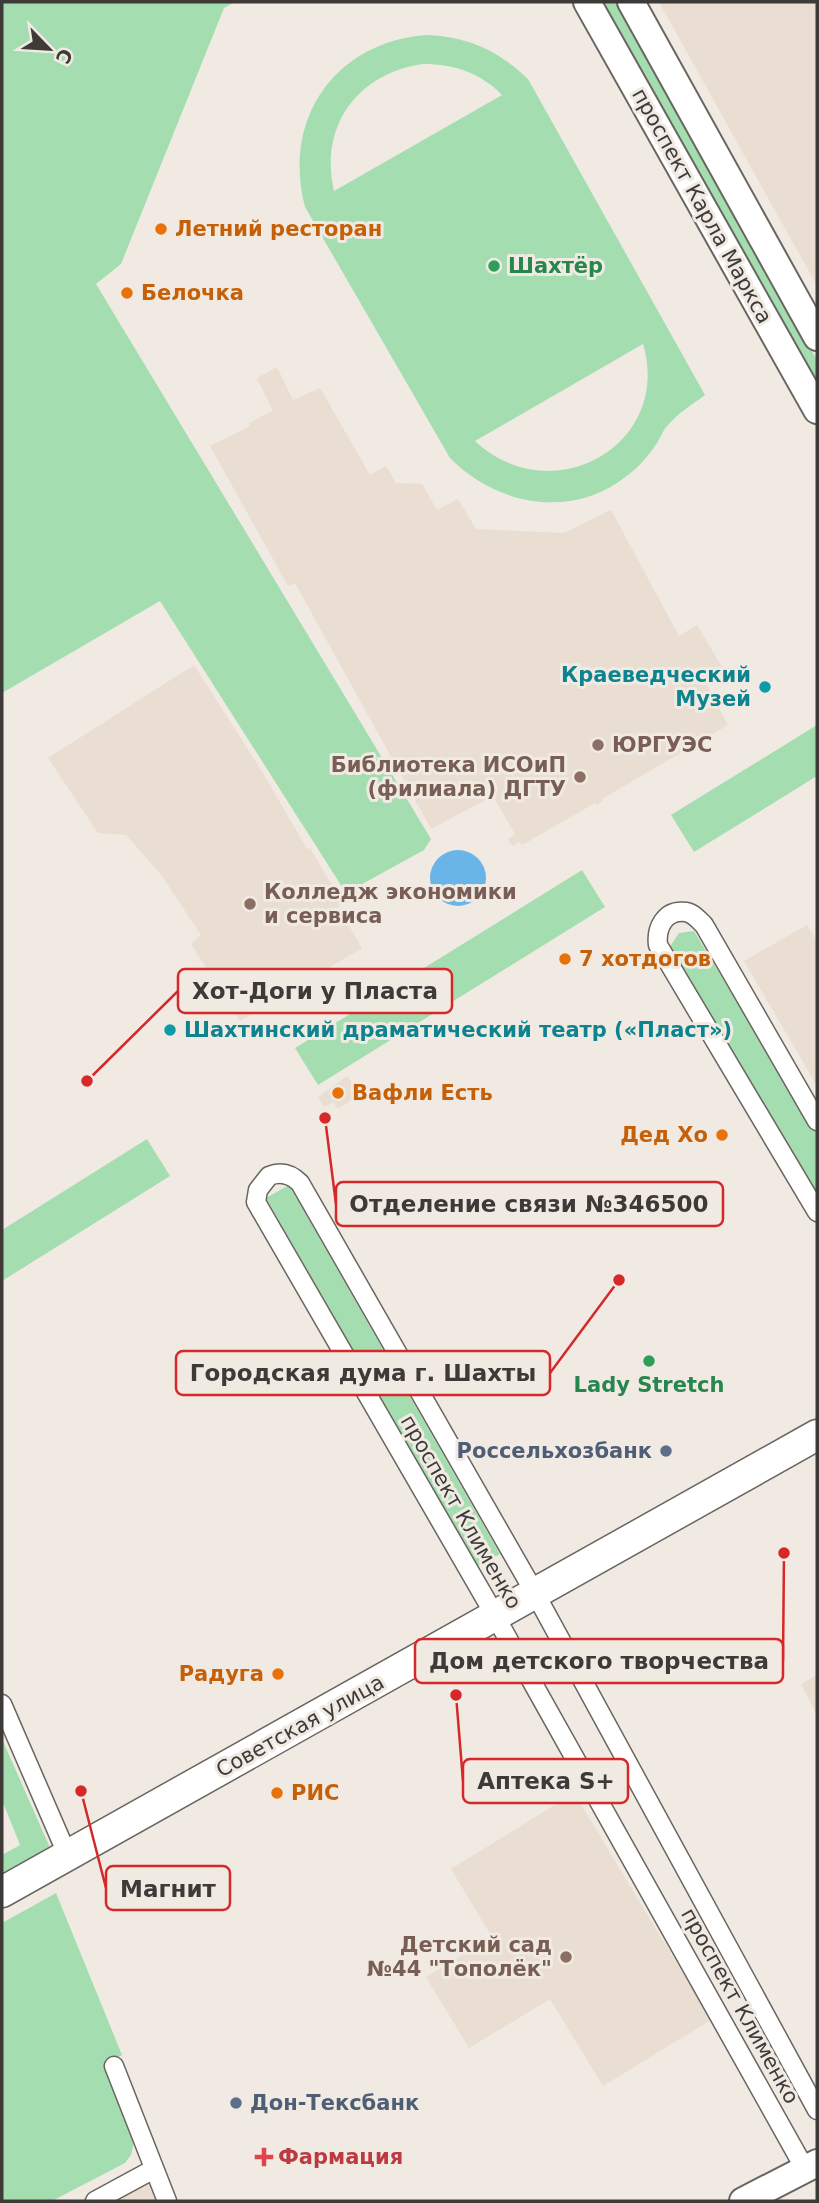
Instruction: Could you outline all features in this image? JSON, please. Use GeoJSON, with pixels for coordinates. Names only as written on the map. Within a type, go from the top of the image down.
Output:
{"type":"FeatureCollection","features":[{"type":"Feature","properties":{"kind":"main road","name":"проспект Карла Маркса"},"geometry":{"type":"LineString","coordinates":[[587,2],[817,410]]}},
{"type":"Feature","properties":{"kind":"main road","name":"проспект Карла Маркса"},"geometry":{"type":"LineString","coordinates":[[631,2],[817,337]]}},
{"type":"Feature","properties":{"kind":"main road","name":"Советская улица"},"geometry":{"type":"LineString","coordinates":[[2,1892],[817,1436]]}},
{"type":"Feature","properties":{"kind":"main road"},"geometry":{"type":"LineString","coordinates":[[743,2201],[811,2166]]}},
{"type":"Feature","properties":{"kind":"street"},"geometry":{"type":"LineString","coordinates":[[817,1121],[704,925],[694,915],[684,912],[669,915],[657,932],[658,946],[817,1212]]}},
{"type":"Feature","properties":{"kind":"street","name":"проспект Клименко"},"geometry":{"type":"LineString","coordinates":[[811,2166],[256,1202],[258,1190],[269,1176],[293,1175],[300,1183],[536,1595],[817,2110]]}},
{"type":"Feature","properties":{"kind":"street"},"geometry":{"type":"LineString","coordinates":[[2,1704],[67,1854]]}},
{"type":"Feature","properties":{"kind":"street"},"geometry":{"type":"LineString","coordinates":[[114,2066],[167,2201]]}},
{"type":"Feature","properties":{"kind":"street"},"geometry":{"type":"LineString","coordinates":[[95,2201],[154,2169]]}},
{"type":"Feature","properties":{"kind":"shaded area"},"geometry":{"type":"Polygon","coordinates":[[[659,2],[817,2],[817,286],[659,2]]]}},
{"type":"Feature","properties":{"kind":"shaded area"},"geometry":{"type":"Polygon","coordinates":[[[277,367],[293,400],[320,388],[370,475],[386,466],[396,483],[422,484],[437,510],[458,499],[476,529],[564,533],[611,510],[679,636],[697,625],[725,672],[706,683],[728,725],[602,799],[597,805],[595,803],[522,845],[519,842],[512,846],[508,839],[515,834],[493,796],[431,829],[295,583],[288,586],[210,446],[273,411],[257,378],[277,367]]]}},
{"type":"Feature","properties":{"kind":"shaded area"},"geometry":{"type":"Polygon","coordinates":[[[194,665],[263,773],[307,849],[310,848],[342,902],[337,914],[341,912],[362,948],[240,1021],[191,944],[201,935],[162,876],[126,835],[98,833],[48,758],[194,665]]]}},
{"type":"Feature","properties":{"kind":"shaded area"},"geometry":{"type":"Polygon","coordinates":[[[807,925],[817,941],[817,1086],[744,961],[807,925]]]}},
{"type":"Feature","properties":{"kind":"shaded area","name":"Вафли Есть"},"geometry":{"type":"Polygon","coordinates":[[[347,1076],[360,1094],[338,1109],[333,1102],[324,1107],[318,1097],[347,1076]]]}},
{"type":"Feature","properties":{"kind":"shaded area"},"geometry":{"type":"Polygon","coordinates":[[[817,1675],[817,1715],[801,1684],[817,1675]]]}},
{"type":"Feature","properties":{"kind":"shaded area","name":"Детский сад №44 \"Тополёк\""},"geometry":{"type":"Polygon","coordinates":[[[574,1793],[711,2020],[603,2086],[550,1999],[469,2048],[426,1977],[492,1937],[451,1869],[574,1793]]]}},
{"type":"Feature","properties":{"kind":"shaded area"},"geometry":{"type":"Polygon","coordinates":[[[154,2169],[167,2201],[95,2201],[154,2169]]]}},
{"type":"Feature","properties":{"kind":"green space"},"geometry":{"type":"Polygon","coordinates":[[[2,2],[235,2],[224,8],[121,264],[96,284],[431,839],[424,850],[346,893],[160,601],[2,693],[2,2]]]}},
{"type":"Feature","properties":{"kind":"green space"},"geometry":{"type":"Polygon","coordinates":[[[604,2],[617,2],[817,360],[817,384],[604,2]]]}},
{"type":"Feature","properties":{"kind":"green space"},"geometry":{"type":"Polygon","coordinates":[[[426,35],[455,38],[494,53],[528,79],[705,395],[672,421],[651,452],[636,468],[606,489],[584,498],[560,502],[536,501],[512,496],[490,487],[450,458],[305,207],[300,175],[301,144],[309,116],[323,91],[342,69],[365,52],[394,41],[426,35]],[[423,64],[400,69],[380,78],[362,91],[349,106],[338,125],[332,145],[334,191],[502,95],[485,81],[466,71],[423,64]],[[643,344],[475,441],[506,462],[538,470],[570,469],[599,457],[623,438],[640,412],[648,380],[643,344]]]}},
{"type":"Feature","properties":{"kind":"green space"},"geometry":{"type":"Polygon","coordinates":[[[817,725],[817,776],[694,852],[671,815],[817,725]]]}},
{"type":"Feature","properties":{"kind":"green space"},"geometry":{"type":"Polygon","coordinates":[[[582,870],[605,907],[318,1085],[295,1048],[582,870]]]}},
{"type":"Feature","properties":{"kind":"green space"},"geometry":{"type":"Polygon","coordinates":[[[694,931],[817,1135],[817,1204],[669,948],[679,933],[694,931]]]}},
{"type":"Feature","properties":{"kind":"green space"},"geometry":{"type":"Polygon","coordinates":[[[147,1139],[170,1176],[2,1281],[2,1230],[147,1139]]]}},
{"type":"Feature","properties":{"kind":"green space"},"geometry":{"type":"Polygon","coordinates":[[[289,1185],[500,1554],[476,1567],[266,1198],[289,1185]]]}},
{"type":"Feature","properties":{"kind":"green space"},"geometry":{"type":"Polygon","coordinates":[[[2,1739],[51,1850],[2,1878],[2,1855],[20,1845],[2,1800],[2,1739]]]}},
{"type":"Feature","properties":{"kind":"green space"},"geometry":{"type":"Polygon","coordinates":[[[56,1893],[122,2055],[106,2065],[135,2138],[131,2155],[125,2163],[52,2201],[2,2201],[2,1923],[56,1893]]]}},
{"type":"Feature","properties":{"kind":"water"},"geometry":{"type":"Polygon","coordinates":[[[458,850],[469,852],[478,858],[484,867],[484,889],[478,898],[469,904],[458,906],[447,904],[438,898],[432,889],[430,878],[432,867],[438,858],[447,852],[458,850]]]}},
{"type":"Feature","properties":{"kind":"place","name":"Летний ресторан"},"geometry":{"type":"Point","coordinates":[161,229]}},
{"type":"Feature","properties":{"kind":"place","name":"Шахтёр"},"geometry":{"type":"Point","coordinates":[494,266]}},
{"type":"Feature","properties":{"kind":"place","name":"Белочка"},"geometry":{"type":"Point","coordinates":[127,293]}},
{"type":"Feature","properties":{"kind":"place","name":"Краеведческий Музей"},"geometry":{"type":"Point","coordinates":[765,687]}},
{"type":"Feature","properties":{"kind":"place","name":"ЮРГУЭС"},"geometry":{"type":"Point","coordinates":[598,745]}},
{"type":"Feature","properties":{"kind":"place","name":"Библиотека ИСОиП (филиала) ДГТУ"},"geometry":{"type":"Point","coordinates":[580,777]}},
{"type":"Feature","properties":{"kind":"place","name":"Колледж экономики и сервиса"},"geometry":{"type":"Point","coordinates":[250,904]}},
{"type":"Feature","properties":{"kind":"place","name":"7 хотдогов"},"geometry":{"type":"Point","coordinates":[565,959]}},
{"type":"Feature","properties":{"kind":"place","name":"Шахтинский драматический театр («Пласт»)"},"geometry":{"type":"Point","coordinates":[170,1030]}},
{"type":"Feature","properties":{"kind":"place","name":"Хот-Доги у Пласта"},"geometry":{"type":"Point","coordinates":[87,1081]}},
{"type":"Feature","properties":{"kind":"place","name":"Вафли Есть"},"geometry":{"type":"Point","coordinates":[338,1093]}},
{"type":"Feature","properties":{"kind":"place","name":"Отделение связи №346500"},"geometry":{"type":"Point","coordinates":[325,1118]}},
{"type":"Feature","properties":{"kind":"place","name":"Дед Хо"},"geometry":{"type":"Point","coordinates":[722,1135]}},
{"type":"Feature","properties":{"kind":"place","name":"Городская дума г. Шахты"},"geometry":{"type":"Point","coordinates":[619,1280]}},
{"type":"Feature","properties":{"kind":"place","name":"Lady Stretch"},"geometry":{"type":"Point","coordinates":[649,1361]}},
{"type":"Feature","properties":{"kind":"place","name":"Россельхозбанк"},"geometry":{"type":"Point","coordinates":[666,1451]}},
{"type":"Feature","properties":{"kind":"place","name":"Дом детского творчества"},"geometry":{"type":"Point","coordinates":[784,1553]}},
{"type":"Feature","properties":{"kind":"place","name":"Радуга"},"geometry":{"type":"Point","coordinates":[278,1674]}},
{"type":"Feature","properties":{"kind":"place","name":"Аптека S+"},"geometry":{"type":"Point","coordinates":[456,1695]}},
{"type":"Feature","properties":{"kind":"place","name":"Магнит"},"geometry":{"type":"Point","coordinates":[81,1791]}},
{"type":"Feature","properties":{"kind":"place","name":"РИС"},"geometry":{"type":"Point","coordinates":[277,1793]}},
{"type":"Feature","properties":{"kind":"place","name":"Детский сад №44 \"Тополёк\""},"geometry":{"type":"Point","coordinates":[566,1957]}},
{"type":"Feature","properties":{"kind":"place","name":"Дон-Тексбанк"},"geometry":{"type":"Point","coordinates":[236,2103]}},
{"type":"Feature","properties":{"kind":"place","name":"Фармация"},"geometry":{"type":"Point","coordinates":[264,2157]}}]}
